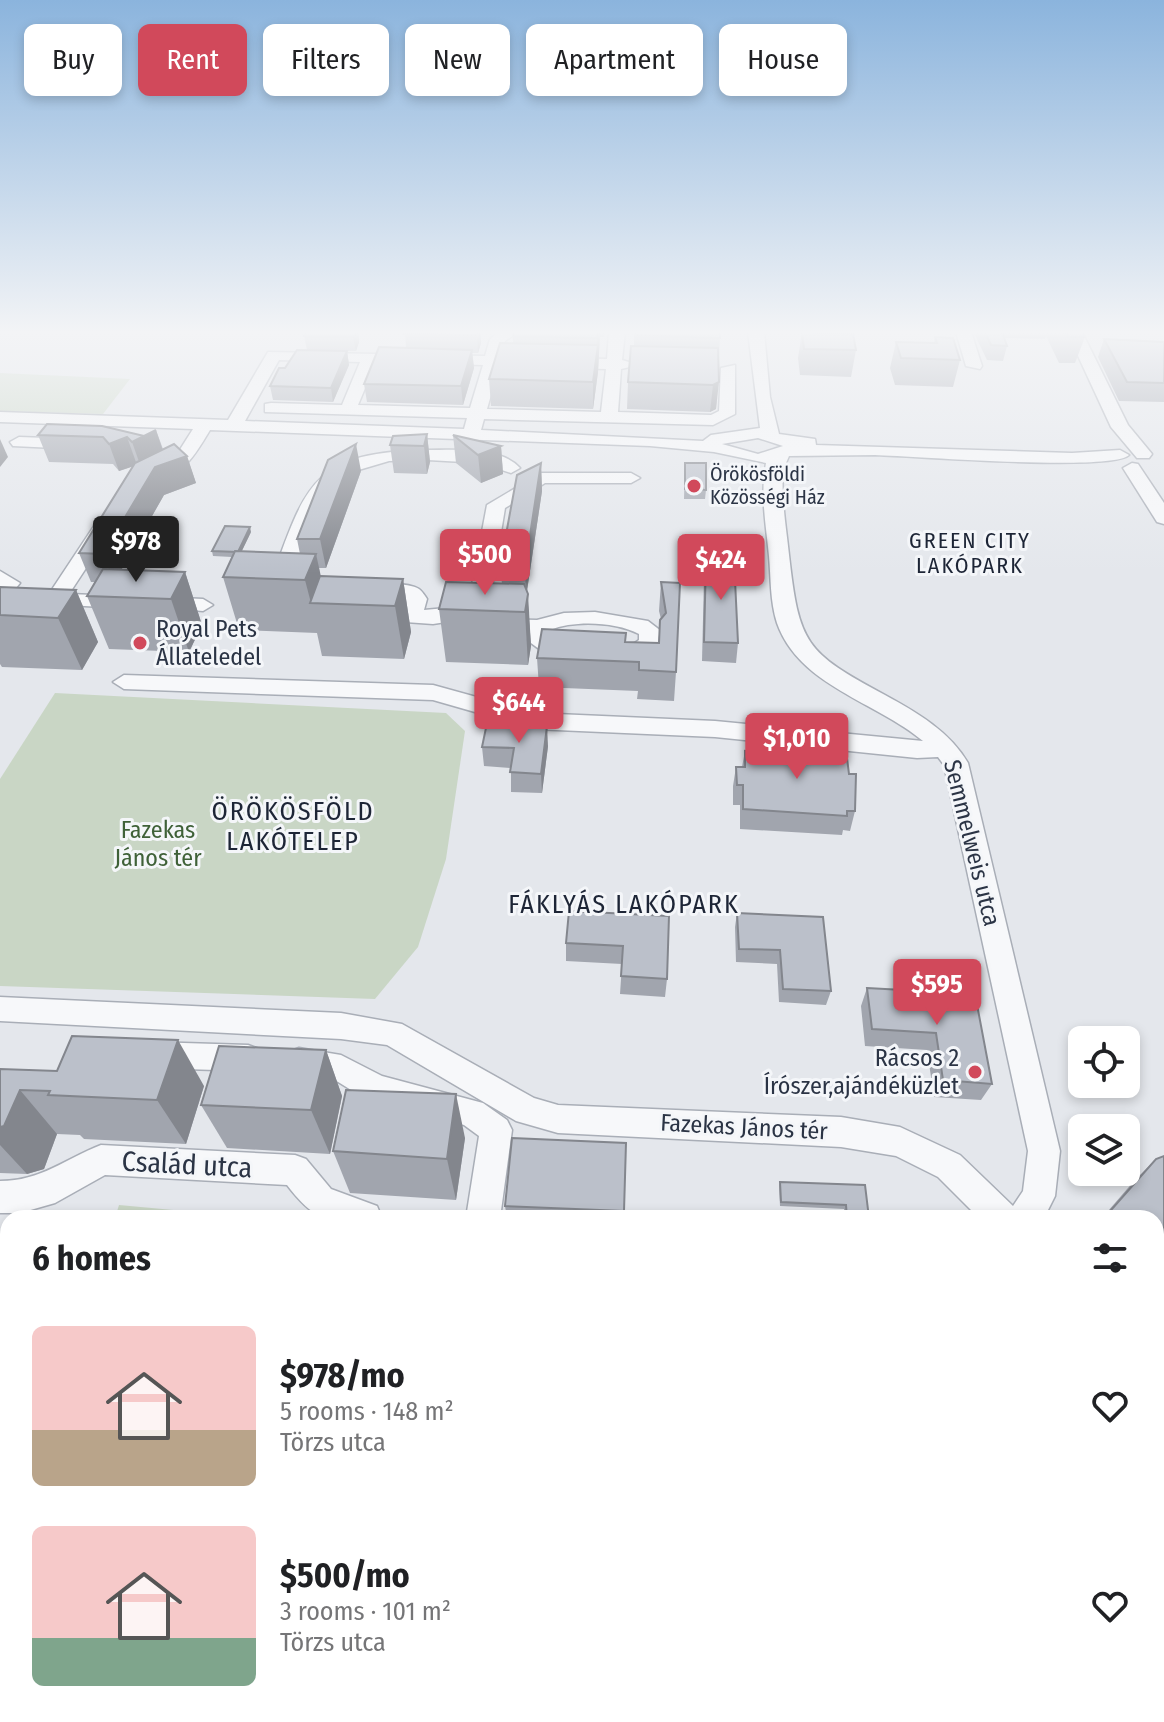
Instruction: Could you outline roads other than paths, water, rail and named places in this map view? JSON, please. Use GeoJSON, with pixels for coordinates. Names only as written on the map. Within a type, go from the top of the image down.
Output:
{"type":"FeatureCollection","features":[{"type":"Feature","properties":{"kind":"street"},"geometry":{"type":"LineString","coordinates":[[234,425],[241,412]]}},
{"type":"Feature","properties":{"kind":"street"},"geometry":{"type":"LineString","coordinates":[[425,412],[719,419],[726,412]]}},
{"type":"Feature","properties":{"kind":"street"},"geometry":{"type":"LineString","coordinates":[[609,412],[609,417]]}},
{"type":"Feature","properties":{"kind":"street"},"geometry":{"type":"LineString","coordinates":[[744,446],[757,412]]}},
{"type":"Feature","properties":{"kind":"street"},"geometry":{"type":"LineString","coordinates":[[767,412],[778,446]]}},
{"type":"Feature","properties":{"kind":"street"},"geometry":{"type":"LineString","coordinates":[[1113,412],[1142,461],[1164,518]]}},
{"type":"Feature","properties":{"kind":"street"},"geometry":{"type":"LineString","coordinates":[[472,434],[478,414]]}},
{"type":"Feature","properties":{"kind":"street"},"geometry":{"type":"LineString","coordinates":[[0,417],[1142,461]]}},
{"type":"Feature","properties":{"kind":"street"},"geometry":{"type":"LineString","coordinates":[[19,442],[36,418]]}},
{"type":"Feature","properties":{"kind":"street"},"geometry":{"type":"LineString","coordinates":[[144,480],[180,463],[206,423]]}},
{"type":"Feature","properties":{"kind":"street"},"geometry":{"type":"LineString","coordinates":[[364,457],[372,429]]}},
{"type":"Feature","properties":{"kind":"street"},"geometry":{"type":"LineString","coordinates":[[541,478],[546,444],[542,436]]}},
{"type":"Feature","properties":{"kind":"street"},"geometry":{"type":"LineString","coordinates":[[0,448],[19,442],[89,444]]}},
{"type":"Feature","properties":{"kind":"street"},"geometry":{"type":"LineString","coordinates":[[744,446],[778,446]]}},
{"type":"Feature","properties":{"kind":"street","name":"Semmelweis utca"},"geometry":{"type":"LineString","coordinates":[[744,446],[771,492]]}},
{"type":"Feature","properties":{"kind":"street","name":"Semmelweis utca"},"geometry":{"type":"LineString","coordinates":[[778,446],[771,492],[785,611],[792,634],[816,662],[922,728],[947,748],[956,763],[1044,1151],[1039,1196],[1030,1210]]}},
{"type":"Feature","properties":{"kind":"street"},"geometry":{"type":"LineString","coordinates":[[303,596],[276,595],[313,497],[324,478],[341,466],[364,457],[385,454],[481,457],[511,468]]}},
{"type":"Feature","properties":{"kind":"street"},"geometry":{"type":"LineString","coordinates":[[540,627],[488,626],[478,611],[496,505],[541,478],[631,478]]}},
{"type":"Feature","properties":{"kind":"street"},"geometry":{"type":"LineString","coordinates":[[110,516],[55,600],[203,605]]}},
{"type":"Feature","properties":{"kind":"street"},"geometry":{"type":"LineString","coordinates":[[0,577],[10,583],[0,595]]}},
{"type":"Feature","properties":{"kind":"street"},"geometry":{"type":"LineString","coordinates":[[355,590],[412,593],[417,599],[412,617]]}},
{"type":"Feature","properties":{"kind":"street"},"geometry":{"type":"LineString","coordinates":[[381,616],[412,617],[478,611]]}},
{"type":"Feature","properties":{"kind":"street"},"geometry":{"type":"LineString","coordinates":[[124,682],[433,693],[534,721],[715,729],[917,750],[947,748]]}},
{"type":"Feature","properties":{"kind":"street","name":"Fazekas János tér"},"geometry":{"type":"LineString","coordinates":[[0,1009],[341,1026],[392,1033],[527,1111],[558,1119],[841,1132],[900,1142],[949,1166],[994,1210]]}},
{"type":"Feature","properties":{"kind":"street"},"geometry":{"type":"LineString","coordinates":[[124,1059],[138,1055],[294,1060],[341,1068],[375,1088],[472,1113],[496,1130],[484,1210]]}},
{"type":"Feature","properties":{"kind":"street","name":"Család utca"},"geometry":{"type":"LineString","coordinates":[[0,1197],[20,1197],[55,1187],[101,1160],[295,1170],[320,1201],[344,1210]]}},
{"type":"Feature","properties":{"kind":"place","name":"Örökösföldi Közösségi Ház"},"geometry":{"type":"Point","coordinates":[694,486]}},
{"type":"Feature","properties":{"kind":"place","name":"Royal Pets Állateledel"},"geometry":{"type":"Point","coordinates":[140,643]}},
{"type":"Feature","properties":{"kind":"place","name":"Rácsos 2 Írószer,ajándéküzlet"},"geometry":{"type":"Point","coordinates":[975,1072]}},
{"type":"Feature","properties":{"kind":"district","name":"GREEN CITY LAKÓPARK"},"geometry":{"type":"Point","coordinates":[970,552]}},
{"type":"Feature","properties":{"kind":"district","name":"ÖRÖKÖSFÖLD LAKÓTELEP"},"geometry":{"type":"Point","coordinates":[293,826]}},
{"type":"Feature","properties":{"kind":"district","name":"FÁKLYÁS LAKÓPARK"},"geometry":{"type":"Point","coordinates":[624,904]}}]}
